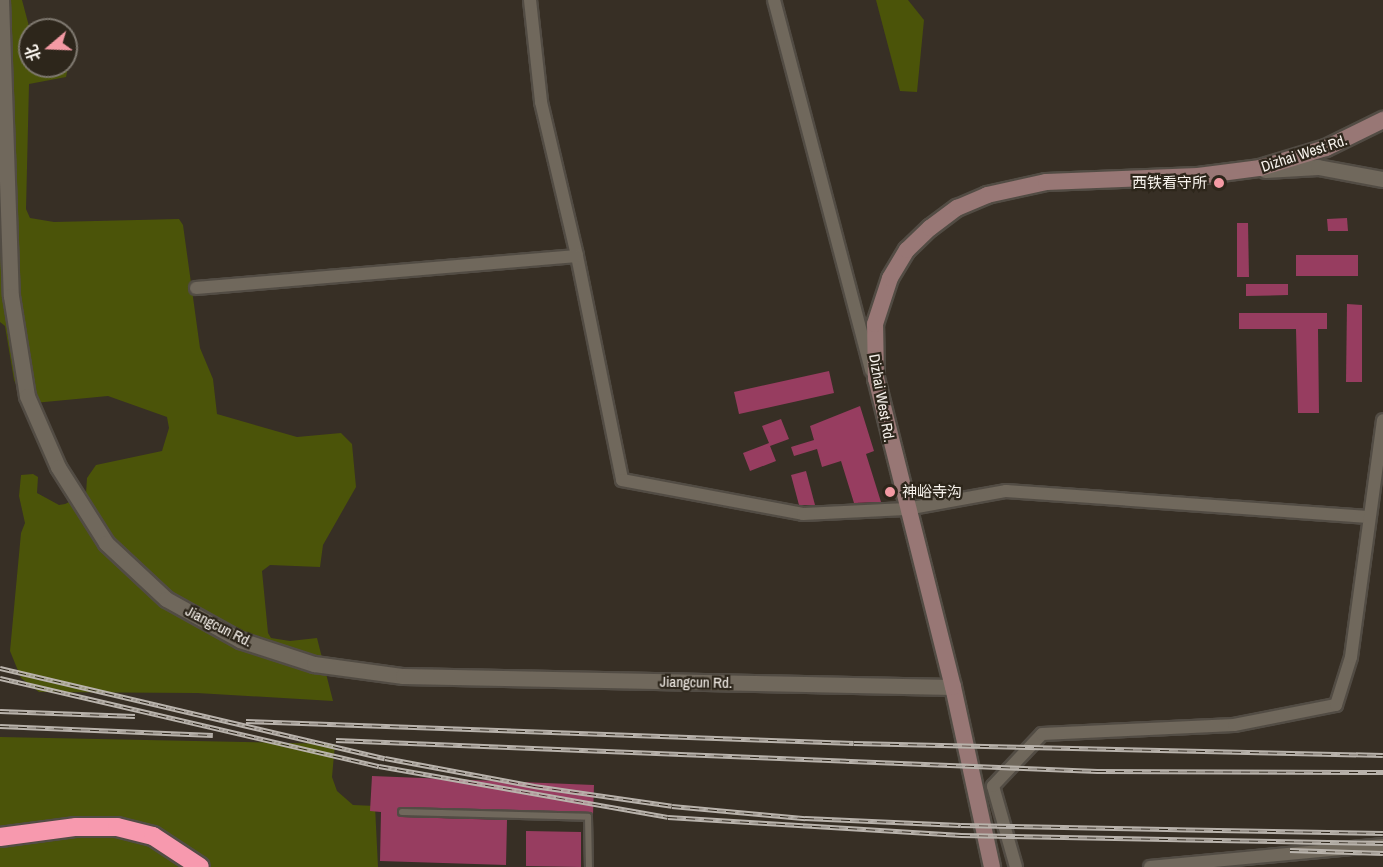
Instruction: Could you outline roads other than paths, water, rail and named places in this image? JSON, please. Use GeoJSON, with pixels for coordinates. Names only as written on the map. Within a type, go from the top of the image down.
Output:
{"type":"FeatureCollection","features":[{"type":"Feature","properties":{"kind":"highway"},"geometry":{"type":"LineString","coordinates":[[0,837],[76,827],[117,827],[153,836],[200,867]]}},
{"type":"Feature","properties":{"kind":"main road","name":"Dizhai West Rd."},"geometry":{"type":"LineString","coordinates":[[992,867],[953,687],[882,409],[873,350],[879,307],[907,250],[942,218],[972,200],[1025,184],[1241,171],[1326,148],[1383,120]]}},
{"type":"Feature","properties":{"kind":"street","name":"Jiangcun Rd."},"geometry":{"type":"LineString","coordinates":[[0,0],[11,296],[27,396],[58,467],[106,543],[166,599],[240,640],[314,664],[403,676],[953,687]]}},
{"type":"Feature","properties":{"kind":"street"},"geometry":{"type":"LineString","coordinates":[[530,0],[541,102],[578,256],[621,480],[803,514],[906,509],[1006,492],[1368,517]]}},
{"type":"Feature","properties":{"kind":"street"},"geometry":{"type":"LineString","coordinates":[[774,0],[882,409]]}},
{"type":"Feature","properties":{"kind":"street"},"geometry":{"type":"LineString","coordinates":[[1241,171],[1318,167],[1383,179]]}},
{"type":"Feature","properties":{"kind":"street"},"geometry":{"type":"LineString","coordinates":[[196,288],[578,256]]}},
{"type":"Feature","properties":{"kind":"street"},"geometry":{"type":"LineString","coordinates":[[1016,867],[993,786],[1042,734],[1234,725],[1335,705],[1351,657],[1368,517],[1383,420]]}},
{"type":"Feature","properties":{"kind":"street"},"geometry":{"type":"LineString","coordinates":[[1150,867],[1383,845]]}},
{"type":"Feature","properties":{"kind":"lane"},"geometry":{"type":"LineString","coordinates":[[402,812],[588,817],[589,867]]}},
{"type":"Feature","properties":{"kind":"railway"},"geometry":{"type":"LineString","coordinates":[[0,668],[385,758],[534,786],[672,806],[805,818],[961,825],[1383,833]]}},
{"type":"Feature","properties":{"kind":"railway"},"geometry":{"type":"LineString","coordinates":[[0,678],[379,766],[668,817],[961,835],[1383,843]]}},
{"type":"Feature","properties":{"kind":"railway"},"geometry":{"type":"LineString","coordinates":[[0,711],[135,716]]}},
{"type":"Feature","properties":{"kind":"railway"},"geometry":{"type":"LineString","coordinates":[[246,721],[854,743],[1383,755]]}},
{"type":"Feature","properties":{"kind":"railway"},"geometry":{"type":"LineString","coordinates":[[0,726],[213,735]]}},
{"type":"Feature","properties":{"kind":"railway"},"geometry":{"type":"LineString","coordinates":[[336,740],[1097,771],[1383,772]]}},
{"type":"Feature","properties":{"kind":"railway"},"geometry":{"type":"LineString","coordinates":[[1290,850],[1383,853]]}},
{"type":"Feature","properties":{"kind":"place","name":"西铁看守所"},"geometry":{"type":"Point","coordinates":[1219,183]}},
{"type":"Feature","properties":{"kind":"place","name":"神峪寺沟"},"geometry":{"type":"Point","coordinates":[890,492]}}]}
